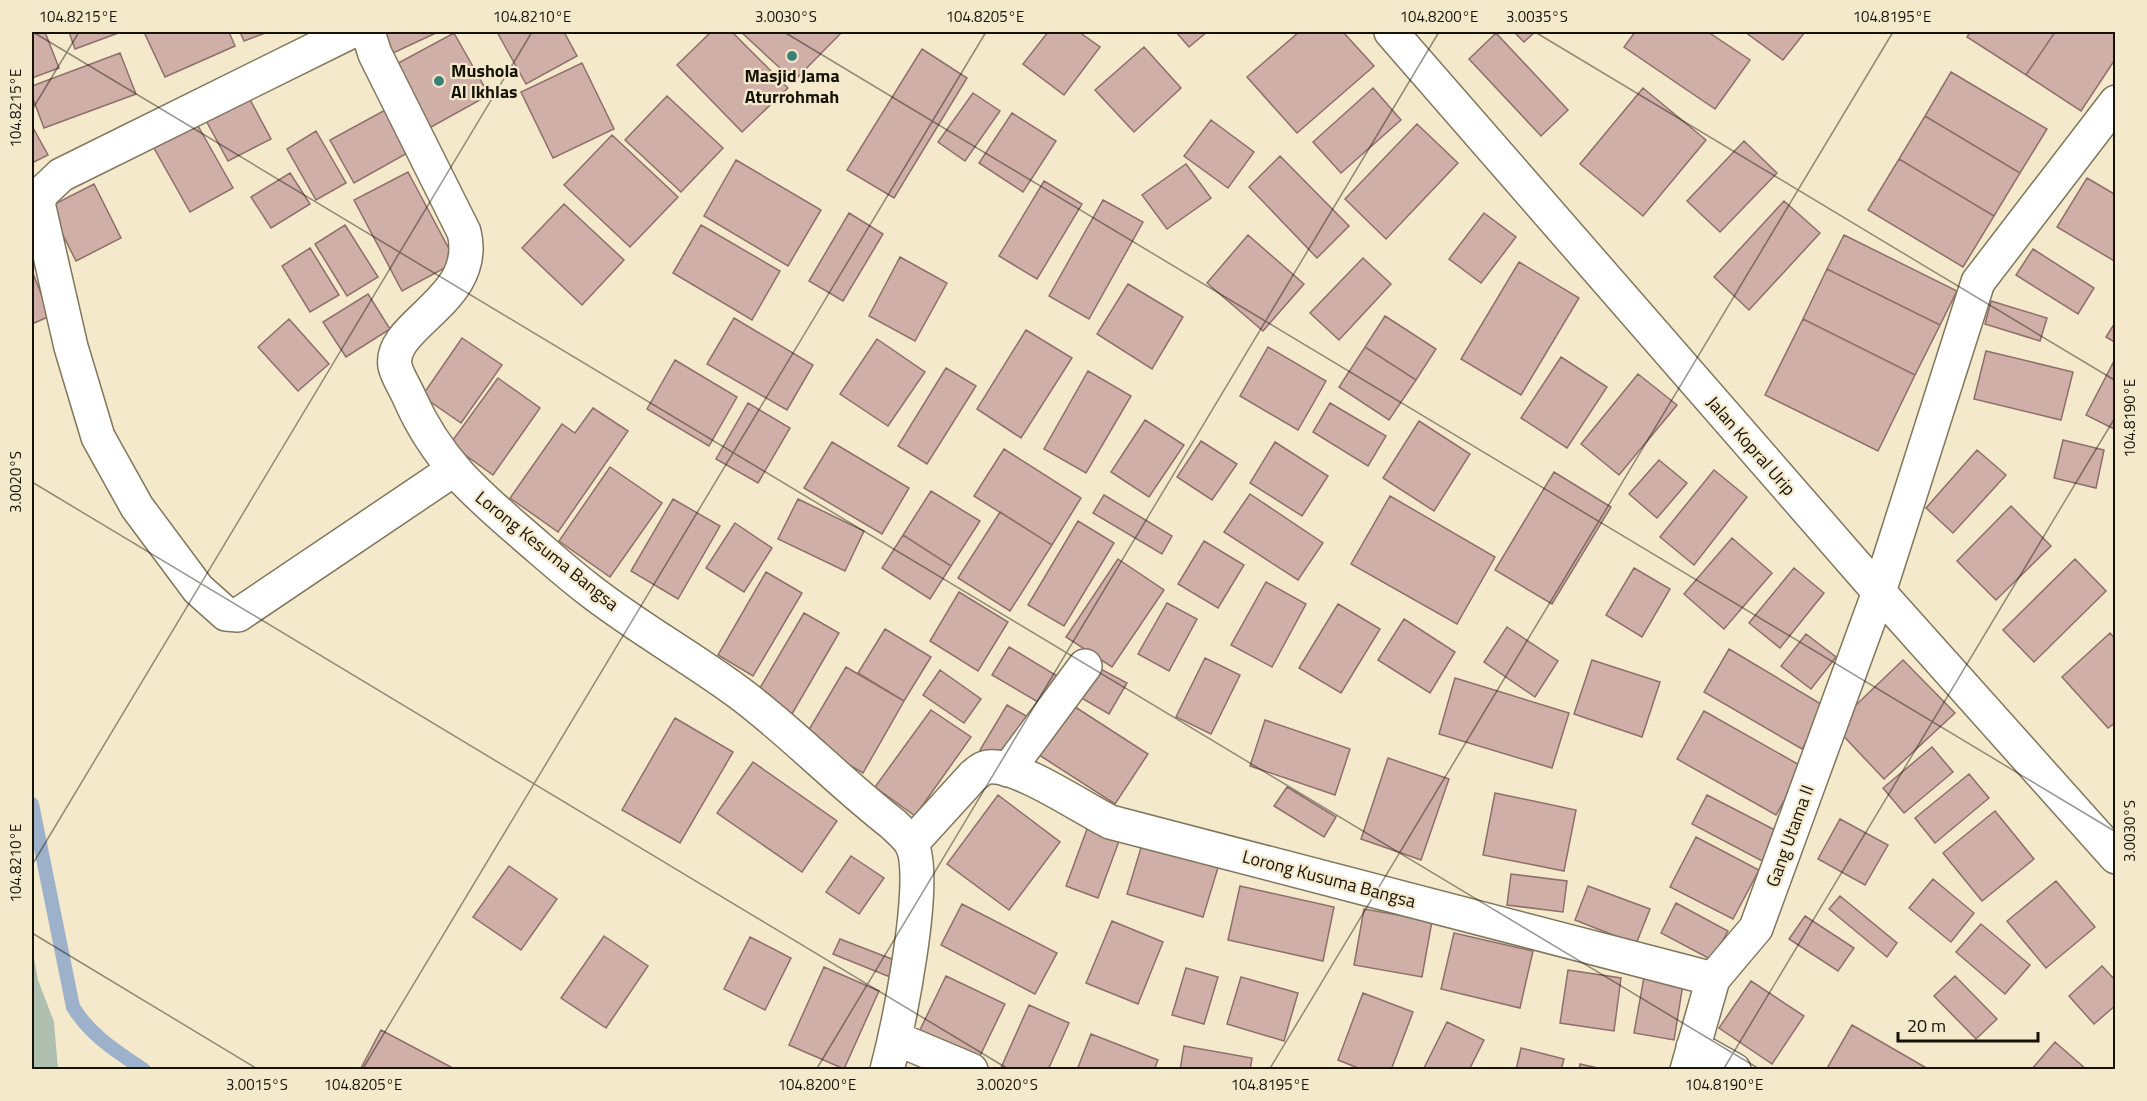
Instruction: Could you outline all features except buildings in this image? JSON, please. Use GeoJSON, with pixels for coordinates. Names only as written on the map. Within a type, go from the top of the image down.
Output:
{"type":"FeatureCollection","features":[{"type":"Feature","properties":{"kind":"street"},"geometry":{"type":"LineString","coordinates":[[350,32],[61,175],[42,193],[38,203],[66,324],[98,437],[131,497],[198,589],[226,615],[238,615],[453,470]]}},
{"type":"Feature","properties":{"kind":"street","name":"Lorong Kesuma Bangsa"},"geometry":{"type":"LineString","coordinates":[[368,32],[375,54],[464,232],[467,244],[464,264],[455,283],[443,301],[404,340],[395,356],[397,371],[424,431],[453,470],[479,497],[588,590],[739,693],[893,824],[912,843]]}},
{"type":"Feature","properties":{"kind":"street","name":"Jalan Kopral Urip"},"geometry":{"type":"LineString","coordinates":[[1391,32],[1879,592],[2115,857]]}},
{"type":"Feature","properties":{"kind":"street","name":"Gang Utama II"},"geometry":{"type":"LineString","coordinates":[[1690,1058],[1713,979],[1756,928],[1879,592],[1978,282],[2115,102]]}},
{"type":"Feature","properties":{"kind":"street"},"geometry":{"type":"LineString","coordinates":[[1008,770],[1085,666]]}},
{"type":"Feature","properties":{"kind":"street","name":"Lorong Kusuma Bangsa"},"geometry":{"type":"LineString","coordinates":[[912,843],[983,768],[1008,770],[1110,822],[1713,979]]}},
{"type":"Feature","properties":{"kind":"street"},"geometry":{"type":"LineString","coordinates":[[887,1070],[895,1038],[917,903],[918,875],[912,843]]}},
{"type":"Feature","properties":{"kind":"street"},"geometry":{"type":"LineString","coordinates":[[895,1038],[971,1070]]}},
{"type":"Feature","properties":{"kind":"street"},"geometry":{"type":"LineString","coordinates":[[1690,1058],[1734,1070]]}},
{"type":"Feature","properties":{"kind":"green space"},"geometry":{"type":"Polygon","coordinates":[[[32,947],[38,980],[54,1022],[58,1069],[32,1069],[32,947]]]}},
{"type":"Feature","properties":{"kind":"waterway"},"geometry":{"type":"LineString","coordinates":[[32,804],[73,1007],[96,1035],[144,1070]]}},
{"type":"Feature","properties":{"kind":"place","name":"Masjid Jama Aturrohmah"},"geometry":{"type":"Point","coordinates":[792,56]}},
{"type":"Feature","properties":{"kind":"place","name":"Mushola Al Ikhlas"},"geometry":{"type":"Point","coordinates":[439,81]}}]}
